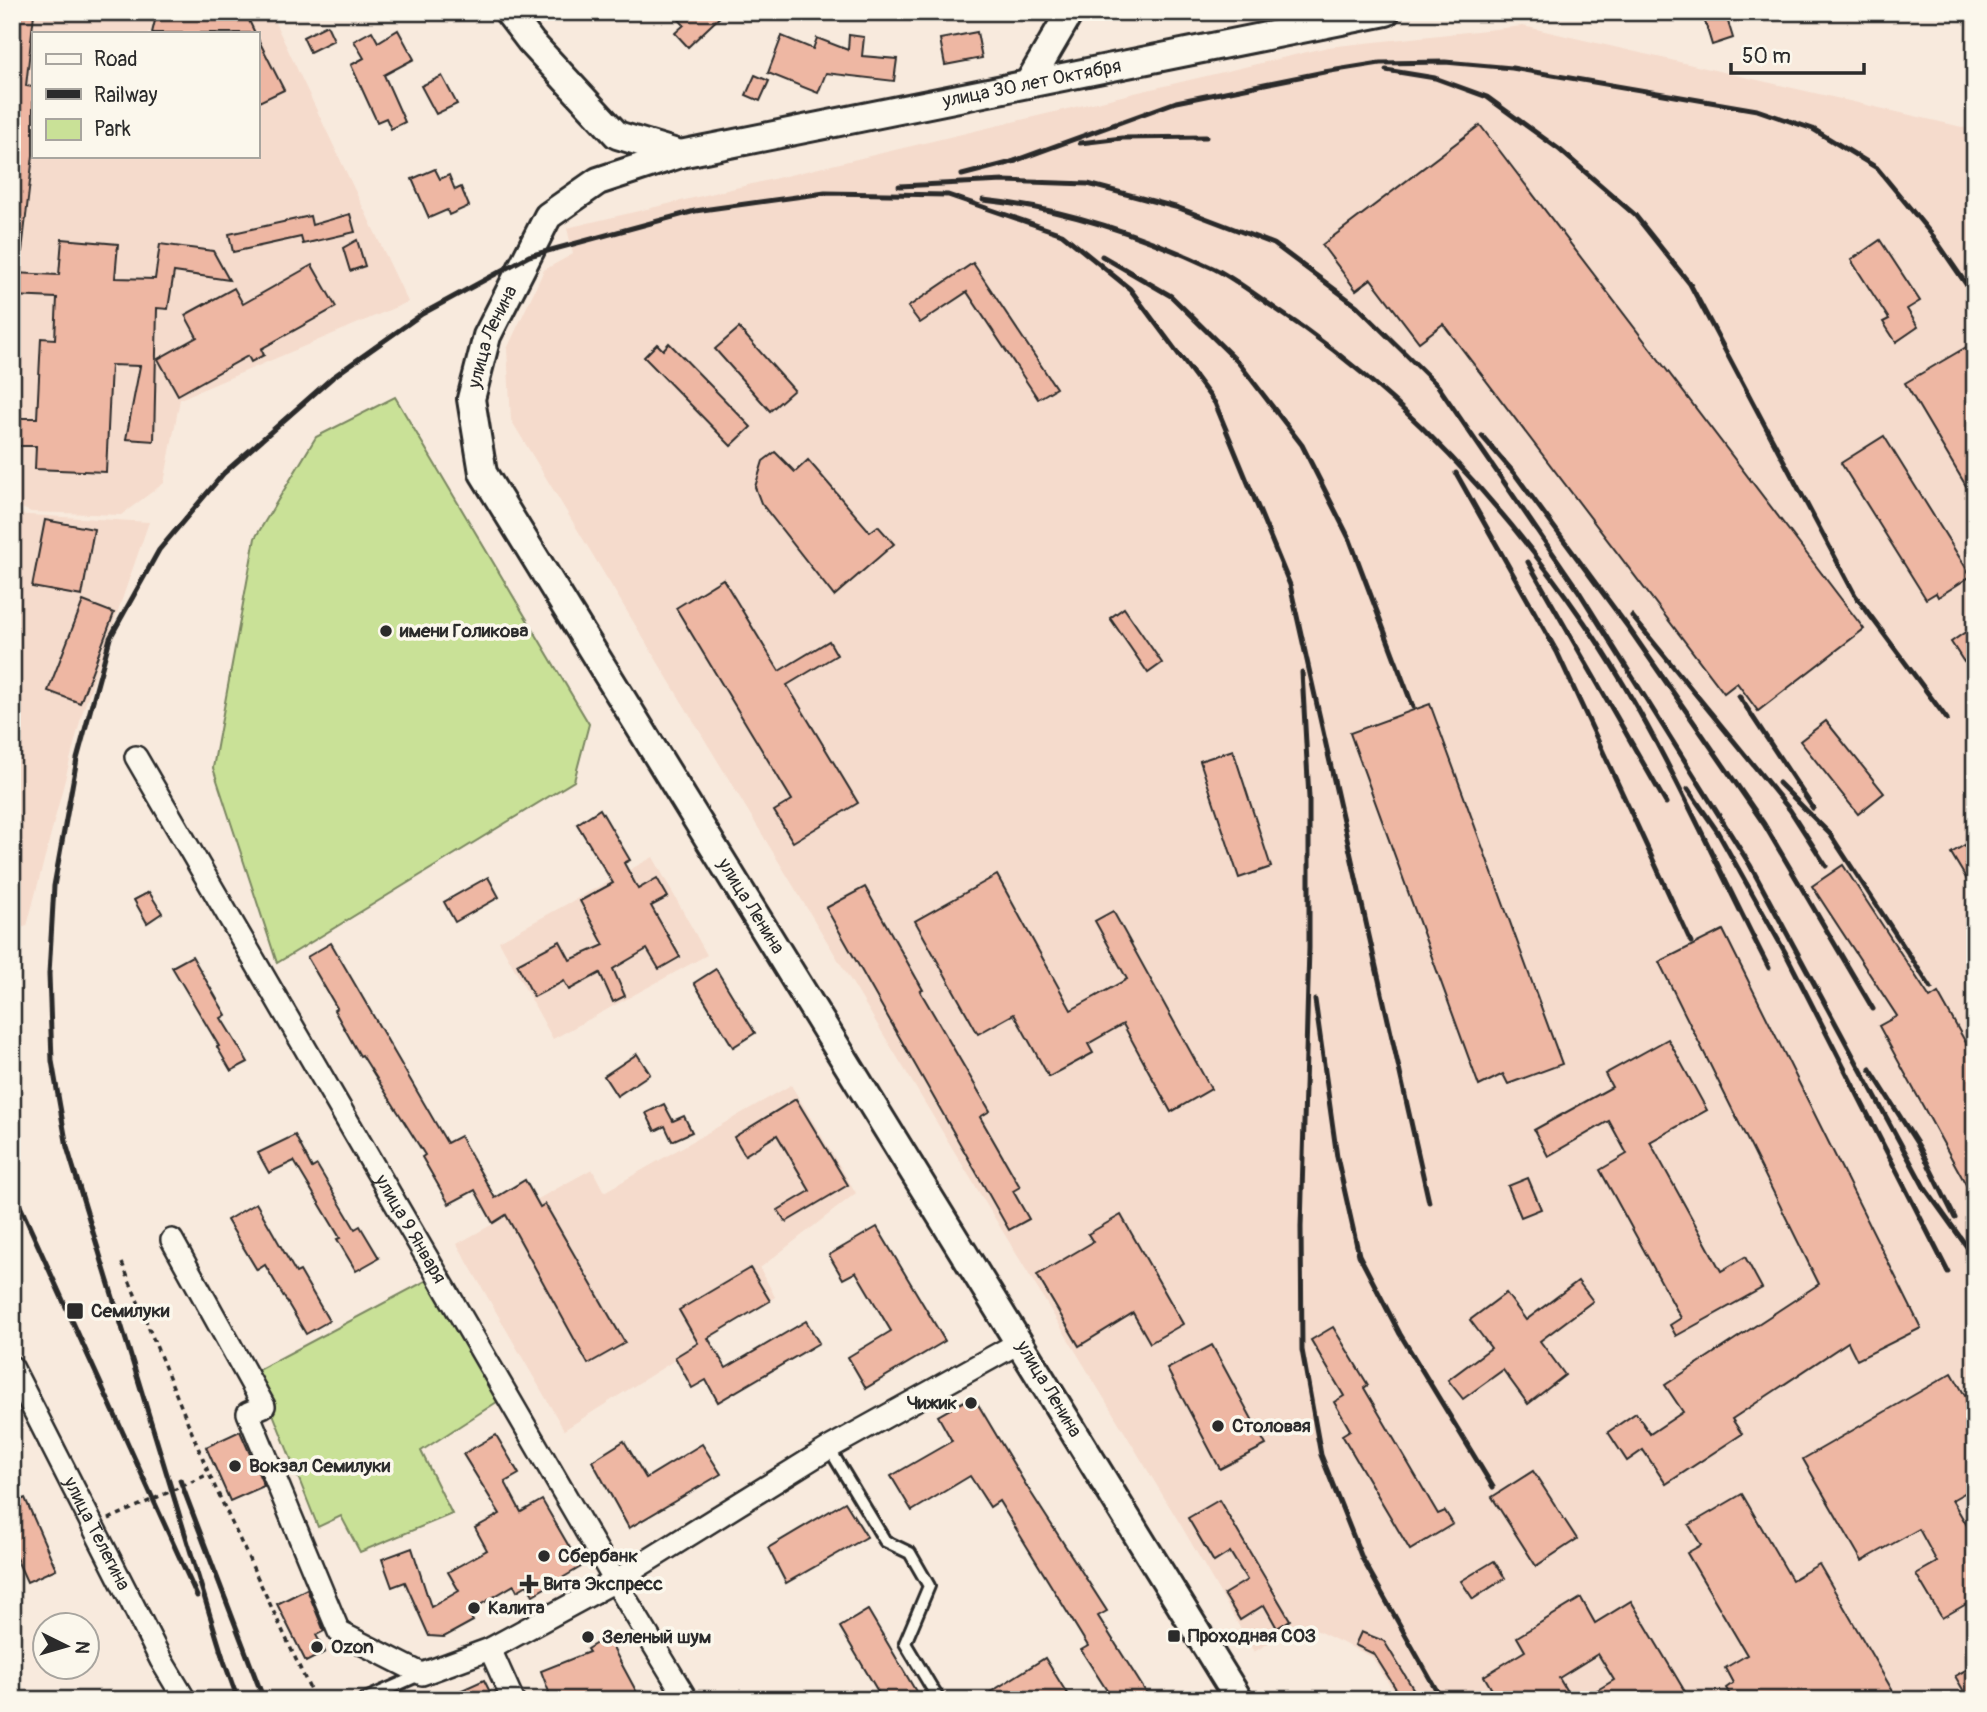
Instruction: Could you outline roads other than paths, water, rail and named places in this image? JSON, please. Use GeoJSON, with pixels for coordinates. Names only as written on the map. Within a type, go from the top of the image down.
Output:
{"type":"FeatureCollection","features":[{"type":"Feature","properties":{"kind":"street"},"geometry":{"type":"LineString","coordinates":[[508,12],[531,42],[617,135],[680,154]]}},
{"type":"Feature","properties":{"kind":"street"},"geometry":{"type":"LineString","coordinates":[[1028,83],[1070,12]]}},
{"type":"Feature","properties":{"kind":"street","name":"улица 30 лет Октября"},"geometry":{"type":"LineString","coordinates":[[680,154],[1386,12]]}},
{"type":"Feature","properties":{"kind":"street","name":"улица Ленина"},"geometry":{"type":"LineString","coordinates":[[680,154],[598,181],[548,216],[487,336],[471,399],[484,473],[1239,1700]]}},
{"type":"Feature","properties":{"kind":"street","name":"улица 9 Января"},"geometry":{"type":"LineString","coordinates":[[136,757],[615,1581],[687,1700]]}},
{"type":"Feature","properties":{"kind":"street"},"geometry":{"type":"LineString","coordinates":[[172,1240],[264,1406],[248,1413],[339,1632],[422,1674],[490,1649],[615,1581],[829,1448],[1020,1342]]}},
{"type":"Feature","properties":{"kind":"street","name":"улица Телегина"},"geometry":{"type":"LineString","coordinates":[[12,1367],[161,1660],[185,1700]]}},
{"type":"Feature","properties":{"kind":"street"},"geometry":{"type":"LineString","coordinates":[[490,1649],[513,1700]]}},
{"type":"Feature","properties":{"kind":"lane"},"geometry":{"type":"LineString","coordinates":[[829,1448],[885,1541],[910,1553],[929,1586],[905,1643],[939,1700]]}},
{"type":"Feature","properties":{"kind":"lane"},"geometry":{"type":"LineString","coordinates":[[363,1700],[422,1674]]}},
{"type":"Feature","properties":{"kind":"railway"},"geometry":{"type":"LineString","coordinates":[[1006,164],[1176,102],[1324,72],[1380,63],[1445,62],[1512,68],[1757,110],[1813,129],[1877,168],[1933,236],[1975,297]]}},
{"type":"Feature","properties":{"kind":"railway"},"geometry":{"type":"LineString","coordinates":[[1386,70],[1435,78],[1487,97],[1560,150],[1635,215],[1690,284],[1855,595],[1947,719]]}},
{"type":"Feature","properties":{"kind":"railway"},"geometry":{"type":"LineString","coordinates":[[1080,143],[1122,138],[1206,137]]}},
{"type":"Feature","properties":{"kind":"railway"},"geometry":{"type":"LineString","coordinates":[[962,175],[1016,161]]}},
{"type":"Feature","properties":{"kind":"railway"},"geometry":{"type":"LineString","coordinates":[[899,186],[1004,181],[1088,184],[1179,208],[1274,244],[1357,306],[1438,386],[1578,590],[1750,865],[1924,1187],[1975,1258]]}},
{"type":"Feature","properties":{"kind":"railway"},"geometry":{"type":"LineString","coordinates":[[223,1658],[67,1147],[52,1061],[49,974],[54,886],[77,759],[110,638],[159,550],[224,473],[333,377],[422,314],[529,256],[695,211],[825,193],[948,195],[1062,234],[1130,289],[1215,403],[1290,585],[1429,1202]]}},
{"type":"Feature","properties":{"kind":"railway"},"geometry":{"type":"LineString","coordinates":[[983,200],[1072,216],[1131,234],[1215,269],[1319,339],[1362,373],[1444,449],[1552,577],[1611,663],[1682,792],[1769,968]]}},
{"type":"Feature","properties":{"kind":"railway"},"geometry":{"type":"LineString","coordinates":[[1102,256],[1171,296],[1238,362],[1302,445],[1350,540],[1413,707]]}},
{"type":"Feature","properties":{"kind":"railway"},"geometry":{"type":"LineString","coordinates":[[1482,436],[1514,473],[1628,627],[1764,824],[1873,1009]]}},
{"type":"Feature","properties":{"kind":"railway"},"geometry":{"type":"LineString","coordinates":[[1456,473],[1557,652],[1691,942]]}},
{"type":"Feature","properties":{"kind":"railway"},"geometry":{"type":"LineString","coordinates":[[1528,562],[1666,803]]}},
{"type":"Feature","properties":{"kind":"railway"},"geometry":{"type":"LineString","coordinates":[[1632,616],[1790,810],[1826,866]]}},
{"type":"Feature","properties":{"kind":"railway"},"geometry":{"type":"LineString","coordinates":[[1302,672],[1309,798],[1309,948],[1301,1227],[1302,1350],[1321,1455],[1362,1558],[1442,1700]]}},
{"type":"Feature","properties":{"kind":"railway"},"geometry":{"type":"LineString","coordinates":[[1739,696],[1813,808]]}},
{"type":"Feature","properties":{"kind":"railway"},"geometry":{"type":"LineString","coordinates":[[1779,783],[1830,834],[1931,988]]}},
{"type":"Feature","properties":{"kind":"railway"},"geometry":{"type":"LineString","coordinates":[[1688,789],[1717,831],[1785,952],[1948,1272]]}},
{"type":"Feature","properties":{"kind":"railway"},"geometry":{"type":"LineString","coordinates":[[1315,1000],[1337,1157],[1359,1255],[1400,1334],[1493,1487]]}},
{"type":"Feature","properties":{"kind":"railway"},"geometry":{"type":"LineString","coordinates":[[1870,1069],[1920,1148],[1955,1218]]}},
{"type":"Feature","properties":{"kind":"railway"},"geometry":{"type":"LineString","coordinates":[[12,1188],[197,1596]]}},
{"type":"Feature","properties":{"kind":"railway"},"geometry":{"type":"LineString","coordinates":[[180,1480],[264,1700]]}},
{"type":"Feature","properties":{"kind":"railway"},"geometry":{"type":"LineString","coordinates":[[220,1650],[238,1700]]}},
{"type":"Feature","properties":{"kind":"place","name":"имени Голикова"},"geometry":{"type":"Point","coordinates":[386,631]}},
{"type":"Feature","properties":{"kind":"place","name":"Семилуки"},"geometry":{"type":"Point","coordinates":[75,1311]}},
{"type":"Feature","properties":{"kind":"place","name":"Чижик"},"geometry":{"type":"Point","coordinates":[971,1403]}},
{"type":"Feature","properties":{"kind":"place","name":"Столовая"},"geometry":{"type":"Point","coordinates":[1218,1426]}},
{"type":"Feature","properties":{"kind":"place","name":"Вокзал Семилуки"},"geometry":{"type":"Point","coordinates":[235,1466]}},
{"type":"Feature","properties":{"kind":"place","name":"Сбербанк"},"geometry":{"type":"Point","coordinates":[544,1556]}},
{"type":"Feature","properties":{"kind":"place","name":"Вита Экспресс"},"geometry":{"type":"Point","coordinates":[529,1584]}},
{"type":"Feature","properties":{"kind":"place","name":"Калита"},"geometry":{"type":"Point","coordinates":[474,1608]}},
{"type":"Feature","properties":{"kind":"place","name":"Проходная СОЗ"},"geometry":{"type":"Point","coordinates":[1174,1636]}},
{"type":"Feature","properties":{"kind":"place","name":"Зеленый шум"},"geometry":{"type":"Point","coordinates":[588,1637]}},
{"type":"Feature","properties":{"kind":"place","name":"Ozon"},"geometry":{"type":"Point","coordinates":[317,1647]}}]}
